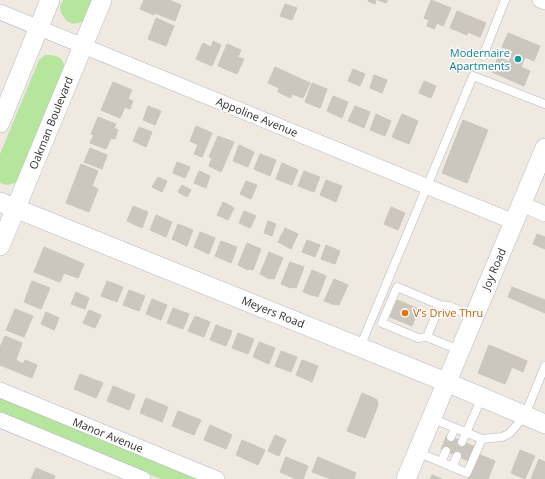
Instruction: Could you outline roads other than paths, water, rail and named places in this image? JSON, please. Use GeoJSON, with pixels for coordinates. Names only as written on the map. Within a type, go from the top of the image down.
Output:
{"type":"FeatureCollection","features":[{"type":"Feature","properties":{"kind":"street"},"geometry":{"type":"LineString","coordinates":[[0,122],[50,0]]}},
{"type":"Feature","properties":{"kind":"street","name":"Oakman Boulevard"},"geometry":{"type":"LineString","coordinates":[[0,246],[8,205],[83,46],[102,0]]}},
{"type":"Feature","properties":{"kind":"street"},"geometry":{"type":"LineString","coordinates":[[540,0],[545,2]]}},
{"type":"Feature","properties":{"kind":"street","name":"Appoline Avenue"},"geometry":{"type":"LineString","coordinates":[[0,12],[514,222]]}},
{"type":"Feature","properties":{"kind":"street","name":"Joy Road"},"geometry":{"type":"LineString","coordinates":[[406,479],[545,148]]}},
{"type":"Feature","properties":{"kind":"street"},"geometry":{"type":"LineString","coordinates":[[522,204],[545,214]]}},
{"type":"Feature","properties":{"kind":"street","name":"Meyers Road"},"geometry":{"type":"LineString","coordinates":[[8,205],[446,382],[545,424]]}},
{"type":"Feature","properties":{"kind":"street","name":"Manor Avenue"},"geometry":{"type":"LineString","coordinates":[[0,390],[216,479]]}},
{"type":"Feature","properties":{"kind":"street"},"geometry":{"type":"LineString","coordinates":[[0,420],[143,479]]}},
{"type":"Feature","properties":{"kind":"lane"},"geometry":{"type":"LineString","coordinates":[[483,56],[504,0]]}},
{"type":"Feature","properties":{"kind":"lane"},"geometry":{"type":"LineString","coordinates":[[360,347],[473,76],[545,104]]}},
{"type":"Feature","properties":{"kind":"lane"},"geometry":{"type":"LineString","coordinates":[[459,350],[427,338],[418,338],[382,323],[397,287],[474,317]]}},
{"type":"Feature","properties":{"kind":"lane"},"geometry":{"type":"LineString","coordinates":[[427,338],[440,305]]}},
{"type":"Feature","properties":{"kind":"lane"},"geometry":{"type":"LineString","coordinates":[[431,418],[482,439],[502,437],[510,433],[525,415],[545,366]]}},
{"type":"Feature","properties":{"kind":"lane"},"geometry":{"type":"LineString","coordinates":[[462,442],[482,397]]}},
{"type":"Feature","properties":{"kind":"lane"},"geometry":{"type":"LineString","coordinates":[[452,437],[455,428]]}},
{"type":"Feature","properties":{"kind":"lane"},"geometry":{"type":"LineString","coordinates":[[417,452],[467,473],[482,439]]}},
{"type":"Feature","properties":{"kind":"lane"},"geometry":{"type":"LineString","coordinates":[[441,462],[446,451]]}},
{"type":"Feature","properties":{"kind":"lane"},"geometry":{"type":"LineString","coordinates":[[452,467],[457,456]]}},
{"type":"Feature","properties":{"kind":"place","name":"Modernaire Apartments"},"geometry":{"type":"Point","coordinates":[518,59]}},
{"type":"Feature","properties":{"kind":"place","name":"V’s Drive Thru"},"geometry":{"type":"Point","coordinates":[405,313]}}]}
